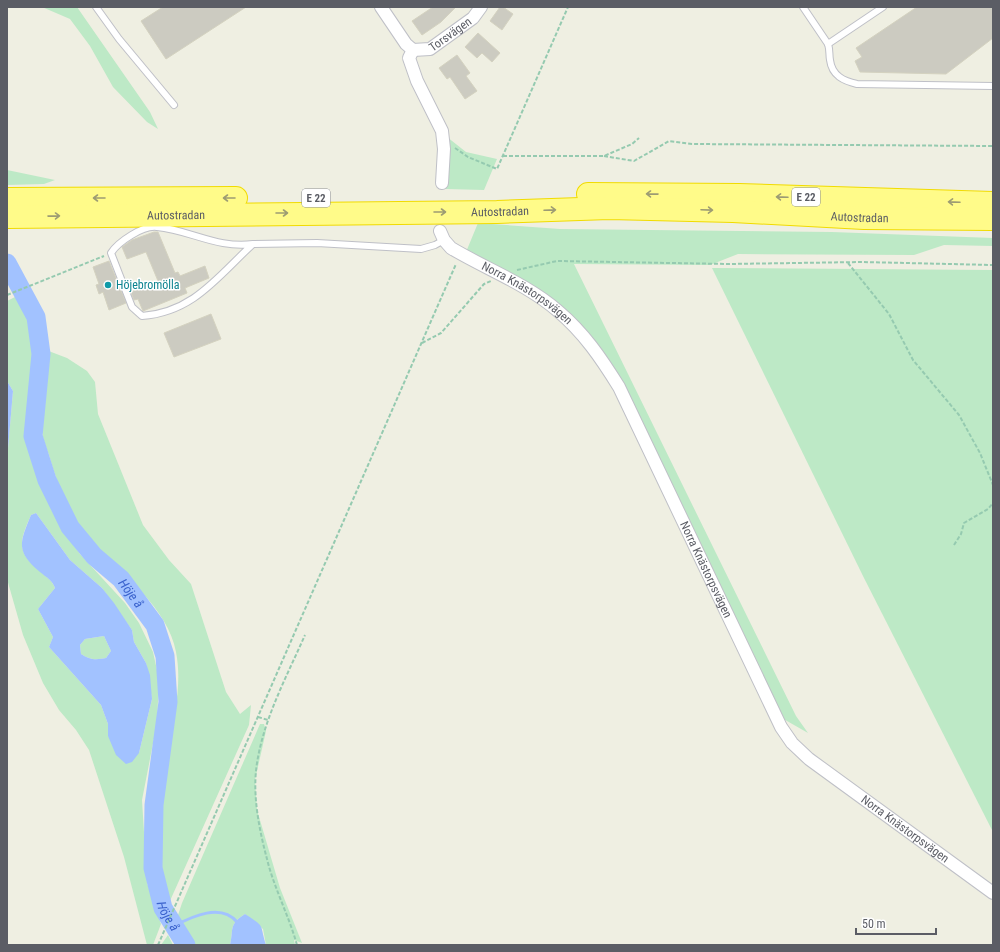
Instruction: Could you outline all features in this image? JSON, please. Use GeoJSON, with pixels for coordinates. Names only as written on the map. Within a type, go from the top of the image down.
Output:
{"type":"FeatureCollection","features":[{"type":"Feature","properties":{"kind":"highway","name":"Autostradan"},"geometry":{"type":"LineString","coordinates":[[11,208],[618,193],[993,203]]}},
{"type":"Feature","properties":{"kind":"highway","name":"Autostradan"},"geometry":{"type":"LineString","coordinates":[[11,208],[497,212],[609,208],[733,211],[864,218],[993,219]]}},
{"type":"Feature","properties":{"kind":"highway"},"geometry":{"type":"LineString","coordinates":[[864,218],[993,230]]}},
{"type":"Feature","properties":{"kind":"street"},"geometry":{"type":"LineString","coordinates":[[381,7],[406,44],[413,50],[409,58],[417,81],[442,131],[444,149],[442,183]]}},
{"type":"Feature","properties":{"kind":"street","name":"Torsvägen"},"geometry":{"type":"LineString","coordinates":[[413,50],[430,50],[473,18],[481,7]]}},
{"type":"Feature","properties":{"kind":"street","name":"Norra Knästorpsvägen"},"geometry":{"type":"LineString","coordinates":[[442,236],[451,248],[460,254],[501,276],[558,310],[589,341],[612,375],[687,528],[781,727],[789,740],[809,759],[993,893]]}},
{"type":"Feature","properties":{"kind":"lane"},"geometry":{"type":"LineString","coordinates":[[96,7],[174,105]]}},
{"type":"Feature","properties":{"kind":"lane"},"geometry":{"type":"LineString","coordinates":[[803,7],[828,44],[830,61],[835,73],[843,81],[857,84],[993,86]]}},
{"type":"Feature","properties":{"kind":"lane"},"geometry":{"type":"LineString","coordinates":[[828,44],[883,7]]}},
{"type":"Feature","properties":{"kind":"lane"},"geometry":{"type":"LineString","coordinates":[[253,244],[197,297],[173,309],[154,315],[142,316],[132,307],[111,253],[116,245],[139,231],[155,226],[218,244],[241,246],[253,244],[293,242],[421,248],[435,245],[442,236]]}},
{"type":"Feature","properties":{"kind":"path"},"geometry":{"type":"LineString","coordinates":[[442,131],[450,145],[468,157],[497,169],[568,7]]}},
{"type":"Feature","properties":{"kind":"path"},"geometry":{"type":"LineString","coordinates":[[604,156],[632,144],[639,138]]}},
{"type":"Feature","properties":{"kind":"path"},"geometry":{"type":"LineString","coordinates":[[503,156],[604,156],[634,161],[669,141],[692,144],[993,146]]}},
{"type":"Feature","properties":{"kind":"path"},"geometry":{"type":"LineString","coordinates":[[7,295],[111,253]]}},
{"type":"Feature","properties":{"kind":"path"},"geometry":{"type":"LineString","coordinates":[[158,945],[460,254]]}},
{"type":"Feature","properties":{"kind":"path"},"geometry":{"type":"LineString","coordinates":[[421,343],[441,333],[484,284],[512,270],[557,261],[728,264],[848,263],[993,265]]}},
{"type":"Feature","properties":{"kind":"path"},"geometry":{"type":"LineString","coordinates":[[848,263],[889,314],[913,360],[959,415],[980,453],[993,485]]}},
{"type":"Feature","properties":{"kind":"path"},"geometry":{"type":"LineString","coordinates":[[954,545],[961,534],[964,523],[988,510],[993,503]]}},
{"type":"Feature","properties":{"kind":"path"},"geometry":{"type":"LineString","coordinates":[[297,945],[267,860],[258,814],[255,786],[257,762],[269,720],[305,635]]}},
{"type":"Feature","properties":{"kind":"path"},"geometry":{"type":"LineString","coordinates":[[258,717],[269,720]]}},
{"type":"Feature","properties":{"kind":"green space"},"geometry":{"type":"Polygon","coordinates":[[[42,7],[77,7],[150,112],[158,129],[147,122],[113,87],[90,46],[70,19],[42,7]]]}},
{"type":"Feature","properties":{"kind":"green space"},"geometry":{"type":"Polygon","coordinates":[[[447,137],[466,152],[497,159],[484,190],[446,189],[447,137]]]}},
{"type":"Feature","properties":{"kind":"green space"},"geometry":{"type":"Polygon","coordinates":[[[7,170],[55,180],[44,184],[7,185],[7,170]]]}},
{"type":"Feature","properties":{"kind":"green space"},"geometry":{"type":"Polygon","coordinates":[[[478,223],[560,229],[832,232],[993,238],[993,246],[944,245],[914,255],[738,254],[710,265],[574,264],[796,716],[808,733],[780,717],[637,413],[575,322],[466,252],[478,223]]]}},
{"type":"Feature","properties":{"kind":"green space"},"geometry":{"type":"Polygon","coordinates":[[[712,268],[993,270],[993,832],[864,578],[712,268]]]}},
{"type":"Feature","properties":{"kind":"green space"},"geometry":{"type":"Polygon","coordinates":[[[19,295],[29,319],[36,345],[34,388],[29,415],[29,436],[38,474],[49,498],[52,511],[80,554],[125,603],[139,623],[153,652],[159,679],[157,723],[142,800],[146,841],[147,883],[161,924],[153,945],[147,945],[124,857],[89,750],[76,730],[59,710],[43,683],[23,635],[7,579],[7,460],[13,391],[7,381],[7,301],[19,295]],[[36,513],[31,515],[24,532],[22,546],[27,558],[51,581],[55,588],[38,609],[53,637],[49,647],[101,705],[108,724],[108,736],[139,753],[152,699],[146,663],[134,642],[132,630],[102,588],[70,560],[36,513]]]}},
{"type":"Feature","properties":{"kind":"green space"},"geometry":{"type":"Polygon","coordinates":[[[46,350],[67,358],[87,371],[95,382],[98,414],[143,525],[169,560],[191,584],[226,692],[240,714],[251,705],[249,725],[169,903],[160,879],[157,843],[161,791],[177,697],[178,664],[176,652],[164,621],[154,606],[85,534],[71,513],[66,502],[56,478],[42,432],[42,401],[46,350]]]}},
{"type":"Feature","properties":{"kind":"green space"},"geometry":{"type":"Polygon","coordinates":[[[104,636],[111,651],[106,658],[93,659],[81,654],[80,645],[85,639],[104,636]]]}},
{"type":"Feature","properties":{"kind":"green space"},"geometry":{"type":"Polygon","coordinates":[[[260,724],[264,724],[266,731],[255,780],[257,810],[280,888],[302,943],[294,940],[295,945],[266,945],[263,929],[245,914],[234,924],[230,945],[191,945],[176,921],[182,903],[260,724]]]}},
{"type":"Feature","properties":{"kind":"green space"},"geometry":{"type":"Polygon","coordinates":[[[168,935],[173,945],[161,945],[168,935]]]}},
{"type":"Feature","properties":{"kind":"water"},"geometry":{"type":"Polygon","coordinates":[[[7,381],[13,391],[7,460],[7,381]]]}},
{"type":"Feature","properties":{"kind":"water"},"geometry":{"type":"Polygon","coordinates":[[[36,513],[70,560],[102,588],[114,603],[132,630],[134,642],[146,663],[150,675],[152,699],[139,753],[132,762],[126,764],[116,755],[108,736],[108,724],[101,705],[49,647],[53,637],[38,609],[55,588],[51,581],[32,565],[23,552],[22,539],[31,515],[36,513]],[[104,636],[85,639],[80,645],[81,654],[93,659],[106,658],[111,651],[104,636]]]}},
{"type":"Feature","properties":{"kind":"water"},"geometry":{"type":"Polygon","coordinates":[[[245,914],[261,926],[266,945],[230,945],[234,924],[245,914]]]}},
{"type":"Feature","properties":{"kind":"building"},"geometry":{"type":"Polygon","coordinates":[[[163,7],[246,7],[166,59],[141,21],[163,7]]]}},
{"type":"Feature","properties":{"kind":"building"},"geometry":{"type":"Polygon","coordinates":[[[433,7],[456,7],[441,22],[422,35],[412,21],[433,7]]]}},
{"type":"Feature","properties":{"kind":"building"},"geometry":{"type":"Polygon","coordinates":[[[500,7],[503,7],[513,14],[502,30],[490,21],[500,7]]]}},
{"type":"Feature","properties":{"kind":"building"},"geometry":{"type":"Polygon","coordinates":[[[917,7],[993,7],[993,38],[946,74],[860,72],[855,61],[862,57],[856,48],[917,7]]]}},
{"type":"Feature","properties":{"kind":"building"},"geometry":{"type":"Polygon","coordinates":[[[478,33],[500,53],[492,62],[482,53],[477,58],[465,47],[478,33]]]}},
{"type":"Feature","properties":{"kind":"building"},"geometry":{"type":"Polygon","coordinates":[[[457,55],[470,73],[466,76],[477,91],[465,99],[450,77],[447,79],[439,68],[457,55]]]}},
{"type":"Feature","properties":{"kind":"building"},"geometry":{"type":"Polygon","coordinates":[[[158,232],[175,273],[178,272],[180,276],[205,266],[209,278],[185,288],[187,293],[143,311],[138,299],[134,300],[131,292],[158,281],[146,252],[127,259],[122,247],[132,240],[158,232]]]}},
{"type":"Feature","properties":{"kind":"building","name":"Höjebromölla"},"geometry":{"type":"Polygon","coordinates":[[[109,261],[126,303],[109,310],[103,292],[99,294],[96,285],[99,284],[93,267],[109,261]]]}},
{"type":"Feature","properties":{"kind":"building"},"geometry":{"type":"Polygon","coordinates":[[[211,314],[221,339],[174,357],[164,333],[211,314]]]}},
{"type":"Feature","properties":{"kind":"waterway","name":"Höje å"},"geometry":{"type":"LineString","coordinates":[[7,263],[36,317],[41,354],[33,436],[47,480],[70,527],[94,556],[121,579],[155,625],[165,656],[168,702],[154,805],[153,868],[163,908],[186,945]]}},
{"type":"Feature","properties":{"kind":"waterway"},"geometry":{"type":"LineString","coordinates":[[174,926],[198,915],[215,912],[230,916],[237,922]]}},
{"type":"Feature","properties":{"kind":"place","name":"Höjebromölla"},"geometry":{"type":"Point","coordinates":[108,285]}}]}
